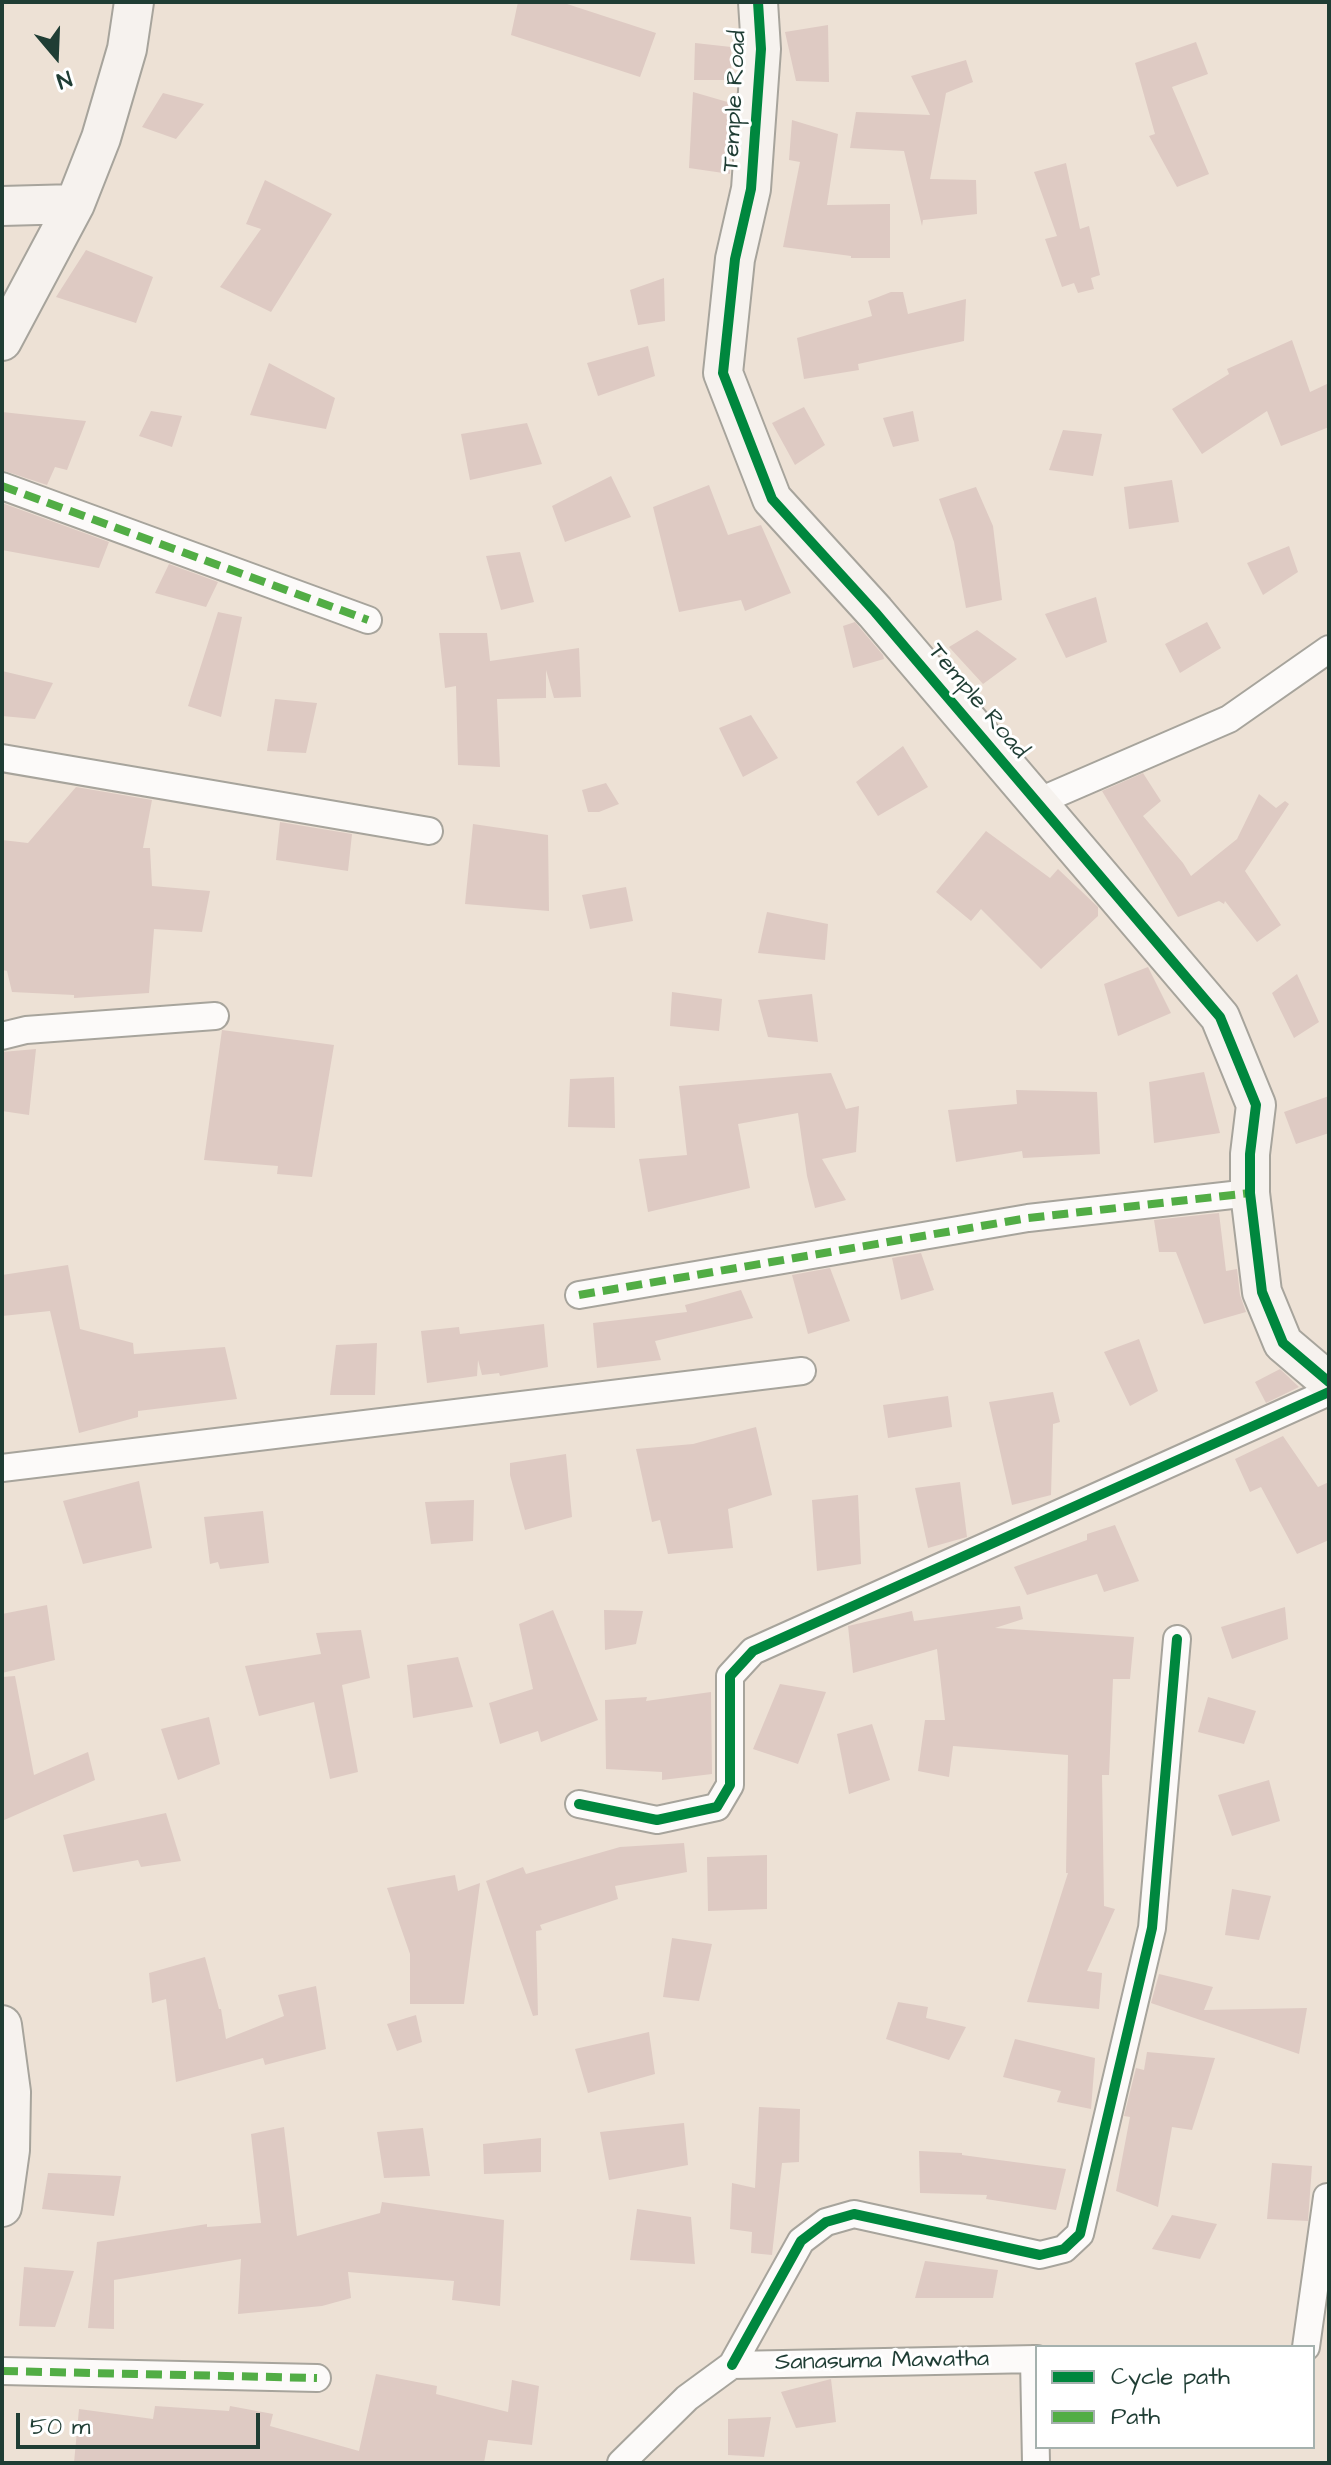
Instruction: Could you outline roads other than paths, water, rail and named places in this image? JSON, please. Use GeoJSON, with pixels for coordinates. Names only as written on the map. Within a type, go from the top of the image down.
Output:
{"type":"FeatureCollection","features":[{"type":"Feature","properties":{"kind":"street"},"geometry":{"type":"LineString","coordinates":[[2,341],[75,204],[101,138],[127,49],[134,2]]}},
{"type":"Feature","properties":{"kind":"street","name":"Temple Road"},"geometry":{"type":"LineString","coordinates":[[758,2],[761,49],[751,189],[735,259],[723,373],[772,499],[875,612],[1220,1017],[1256,1105],[1250,1154],[1250,1193],[1262,1292],[1283,1343],[1329,1382]]}},
{"type":"Feature","properties":{"kind":"street"},"geometry":{"type":"LineString","coordinates":[[2,206],[75,204]]}},
{"type":"Feature","properties":{"kind":"street"},"geometry":{"type":"LineString","coordinates":[[2,486],[368,620]]}},
{"type":"Feature","properties":{"kind":"street"},"geometry":{"type":"LineString","coordinates":[[1035,803],[1229,719],[1329,649]]}},
{"type":"Feature","properties":{"kind":"street"},"geometry":{"type":"LineString","coordinates":[[2,758],[429,831]]}},
{"type":"Feature","properties":{"kind":"street"},"geometry":{"type":"LineString","coordinates":[[2,1036],[26,1030],[215,1016]]}},
{"type":"Feature","properties":{"kind":"street"},"geometry":{"type":"LineString","coordinates":[[579,1295],[1028,1218],[1250,1193]]}},
{"type":"Feature","properties":{"kind":"street"},"geometry":{"type":"LineString","coordinates":[[2,1468],[802,1371]]}},
{"type":"Feature","properties":{"kind":"street"},"geometry":{"type":"LineString","coordinates":[[579,1804],[657,1820],[717,1807],[730,1785],[730,1676],[753,1651],[1329,1392]]}},
{"type":"Feature","properties":{"kind":"street"},"geometry":{"type":"LineString","coordinates":[[621,2463],[687,2398],[732,2365],[801,2241],[826,2222],[854,2214],[1040,2255],[1064,2249],[1080,2234],[1152,1928],[1177,1639]]}},
{"type":"Feature","properties":{"kind":"street"},"geometry":{"type":"LineString","coordinates":[[2,2025],[11,2092],[10,2150],[2,2207]]}},
{"type":"Feature","properties":{"kind":"street"},"geometry":{"type":"LineString","coordinates":[[1306,2345],[1327,2197]]}},
{"type":"Feature","properties":{"kind":"street","name":"Sanasuma Mawatha"},"geometry":{"type":"LineString","coordinates":[[732,2365],[1035,2359]]}},
{"type":"Feature","properties":{"kind":"street"},"geometry":{"type":"LineString","coordinates":[[2,2371],[317,2378]]}}]}
